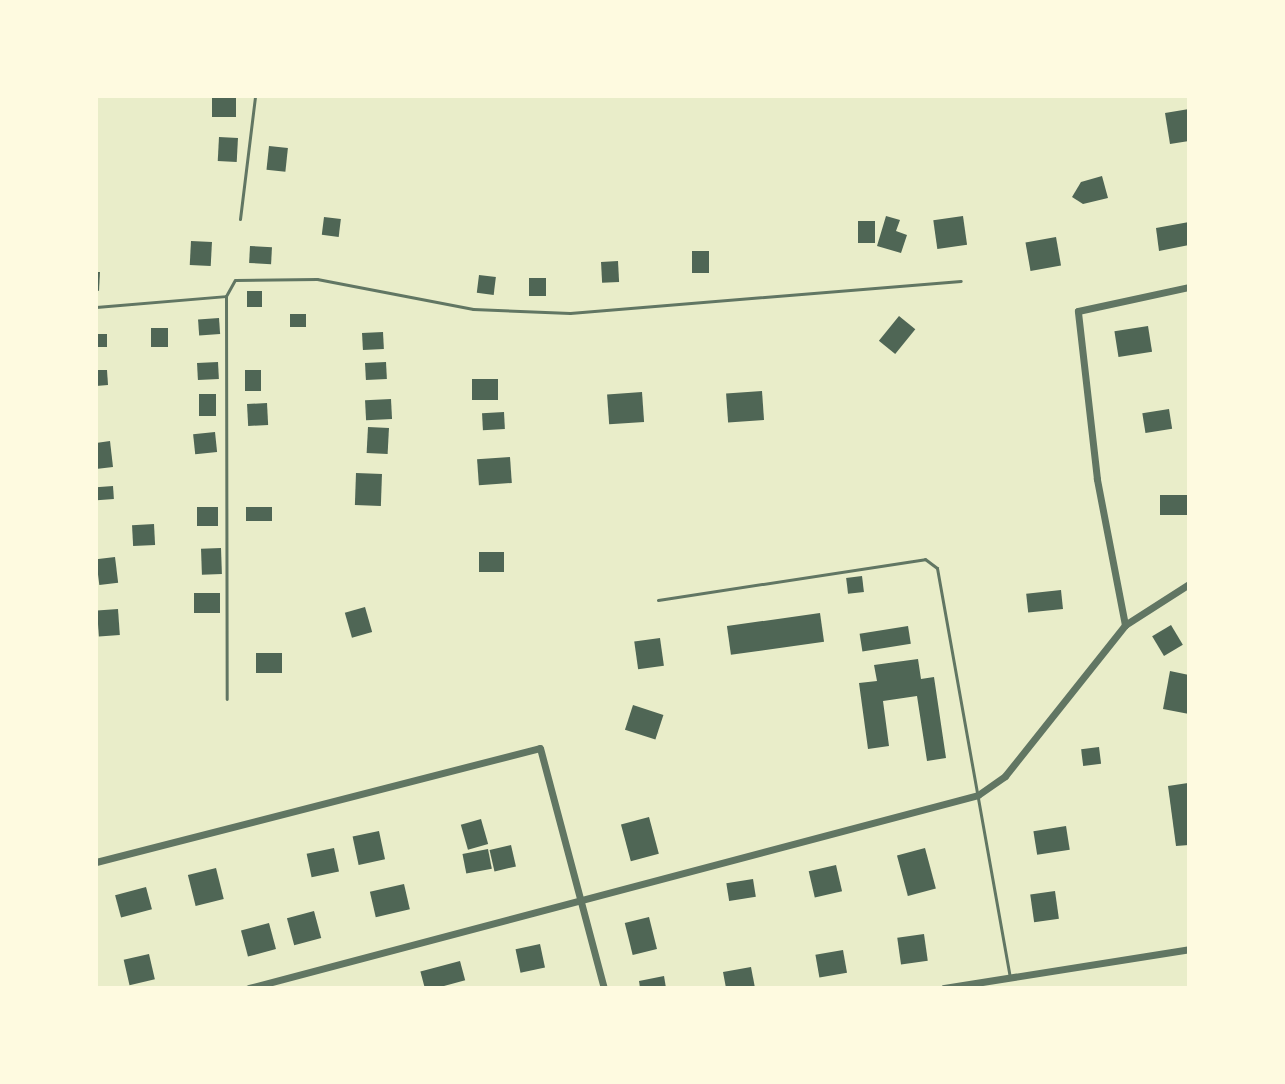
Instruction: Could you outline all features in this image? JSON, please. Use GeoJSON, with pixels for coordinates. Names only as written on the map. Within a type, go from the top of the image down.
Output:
{"type":"FeatureCollection","features":[{"type":"Feature","properties":{"kind":"street"},"geometry":{"type":"LineString","coordinates":[[1125,625],[1097,479],[1078,311],[1189,287]]}},
{"type":"Feature","properties":{"kind":"street"},"geometry":{"type":"LineString","coordinates":[[249,988],[978,795],[1005,776],[1125,625],[1189,584]]}},
{"type":"Feature","properties":{"kind":"street"},"geometry":{"type":"LineString","coordinates":[[96,862],[540,748],[604,988]]}},
{"type":"Feature","properties":{"kind":"street"},"geometry":{"type":"LineString","coordinates":[[944,988],[1189,949]]}},
{"type":"Feature","properties":{"kind":"lane"},"geometry":{"type":"LineString","coordinates":[[240,219],[255,96]]}},
{"type":"Feature","properties":{"kind":"lane"},"geometry":{"type":"LineString","coordinates":[[227,699],[226,296],[235,280],[317,279],[473,309],[570,313],[961,281]]}},
{"type":"Feature","properties":{"kind":"lane"},"geometry":{"type":"LineString","coordinates":[[96,307],[226,296]]}},
{"type":"Feature","properties":{"kind":"lane"},"geometry":{"type":"LineString","coordinates":[[658,600],[925,559],[937,568],[1010,976]]}},
{"type":"Feature","properties":{"kind":"building"},"geometry":{"type":"Polygon","coordinates":[[[212,98],[236,98],[236,117],[212,117],[212,98]]]}},
{"type":"Feature","properties":{"kind":"building"},"geometry":{"type":"Polygon","coordinates":[[[1189,109],[1189,141],[1170,144],[1165,113],[1189,109]]]}},
{"type":"Feature","properties":{"kind":"building"},"geometry":{"type":"Polygon","coordinates":[[[219,137],[238,138],[237,162],[218,161],[219,137]]]}},
{"type":"Feature","properties":{"kind":"building"},"geometry":{"type":"Polygon","coordinates":[[[269,146],[288,148],[285,172],[266,170],[269,146]]]}},
{"type":"Feature","properties":{"kind":"building"},"geometry":{"type":"Polygon","coordinates":[[[1102,176],[1108,198],[1083,204],[1072,197],[1081,182],[1102,176]]]}},
{"type":"Feature","properties":{"kind":"building"},"geometry":{"type":"Polygon","coordinates":[[[886,216],[900,220],[896,231],[907,235],[901,253],[877,246],[886,216]]]}},
{"type":"Feature","properties":{"kind":"building"},"geometry":{"type":"Polygon","coordinates":[[[963,216],[967,245],[937,249],[933,220],[963,216]]]}},
{"type":"Feature","properties":{"kind":"building"},"geometry":{"type":"Polygon","coordinates":[[[324,217],[341,219],[339,237],[322,235],[324,217]]]}},
{"type":"Feature","properties":{"kind":"building"},"geometry":{"type":"Polygon","coordinates":[[[858,221],[875,221],[875,243],[858,243],[858,221]]]}},
{"type":"Feature","properties":{"kind":"building"},"geometry":{"type":"Polygon","coordinates":[[[1189,222],[1189,245],[1159,251],[1156,228],[1189,222]]]}},
{"type":"Feature","properties":{"kind":"building"},"geometry":{"type":"Polygon","coordinates":[[[1056,237],[1061,266],[1031,271],[1025,242],[1056,237]]]}},
{"type":"Feature","properties":{"kind":"building"},"geometry":{"type":"Polygon","coordinates":[[[191,241],[212,242],[211,266],[190,265],[191,241]]]}},
{"type":"Feature","properties":{"kind":"building"},"geometry":{"type":"Polygon","coordinates":[[[250,246],[272,247],[271,264],[249,263],[250,246]]]}},
{"type":"Feature","properties":{"kind":"building"},"geometry":{"type":"Polygon","coordinates":[[[692,251],[709,251],[709,273],[692,273],[692,251]]]}},
{"type":"Feature","properties":{"kind":"building"},"geometry":{"type":"Polygon","coordinates":[[[618,261],[619,282],[602,283],[601,262],[618,261]]]}},
{"type":"Feature","properties":{"kind":"building"},"geometry":{"type":"Polygon","coordinates":[[[96,272],[100,272],[99,291],[96,290],[96,272]]]}},
{"type":"Feature","properties":{"kind":"building"},"geometry":{"type":"Polygon","coordinates":[[[479,275],[496,277],[494,295],[477,293],[479,275]]]}},
{"type":"Feature","properties":{"kind":"building"},"geometry":{"type":"Polygon","coordinates":[[[529,278],[546,278],[546,296],[529,296],[529,278]]]}},
{"type":"Feature","properties":{"kind":"building"},"geometry":{"type":"Polygon","coordinates":[[[247,291],[262,291],[262,307],[247,307],[247,291]]]}},
{"type":"Feature","properties":{"kind":"building"},"geometry":{"type":"Polygon","coordinates":[[[290,314],[306,314],[306,327],[290,327],[290,314]]]}},
{"type":"Feature","properties":{"kind":"building"},"geometry":{"type":"Polygon","coordinates":[[[899,316],[915,329],[895,354],[879,341],[899,316]]]}},
{"type":"Feature","properties":{"kind":"building"},"geometry":{"type":"Polygon","coordinates":[[[219,318],[220,334],[199,335],[198,319],[219,318]]]}},
{"type":"Feature","properties":{"kind":"building"},"geometry":{"type":"Polygon","coordinates":[[[1148,326],[1152,352],[1118,357],[1114,331],[1148,326]]]}},
{"type":"Feature","properties":{"kind":"building"},"geometry":{"type":"Polygon","coordinates":[[[151,328],[168,328],[168,347],[151,347],[151,328]]]}},
{"type":"Feature","properties":{"kind":"building"},"geometry":{"type":"Polygon","coordinates":[[[383,332],[384,349],[363,350],[362,333],[383,332]]]}},
{"type":"Feature","properties":{"kind":"building"},"geometry":{"type":"Polygon","coordinates":[[[96,334],[107,334],[107,347],[96,347],[96,334]]]}},
{"type":"Feature","properties":{"kind":"building"},"geometry":{"type":"Polygon","coordinates":[[[218,362],[219,379],[198,380],[197,363],[218,362]]]}},
{"type":"Feature","properties":{"kind":"building"},"geometry":{"type":"Polygon","coordinates":[[[386,362],[387,379],[366,380],[365,363],[386,362]]]}},
{"type":"Feature","properties":{"kind":"building"},"geometry":{"type":"Polygon","coordinates":[[[96,370],[107,370],[108,385],[96,386],[96,370]]]}},
{"type":"Feature","properties":{"kind":"building"},"geometry":{"type":"Polygon","coordinates":[[[245,370],[261,370],[261,391],[245,391],[245,370]]]}},
{"type":"Feature","properties":{"kind":"building"},"geometry":{"type":"Polygon","coordinates":[[[472,379],[498,379],[498,400],[472,400],[472,379]]]}},
{"type":"Feature","properties":{"kind":"building"},"geometry":{"type":"Polygon","coordinates":[[[762,391],[764,420],[728,422],[726,394],[762,391]]]}},
{"type":"Feature","properties":{"kind":"building"},"geometry":{"type":"Polygon","coordinates":[[[642,392],[644,422],[609,424],[607,394],[642,392]]]}},
{"type":"Feature","properties":{"kind":"building"},"geometry":{"type":"Polygon","coordinates":[[[199,394],[216,394],[216,416],[199,416],[199,394]]]}},
{"type":"Feature","properties":{"kind":"building"},"geometry":{"type":"Polygon","coordinates":[[[391,399],[392,419],[366,420],[365,400],[391,399]]]}},
{"type":"Feature","properties":{"kind":"building"},"geometry":{"type":"Polygon","coordinates":[[[267,403],[268,425],[248,426],[247,404],[267,403]]]}},
{"type":"Feature","properties":{"kind":"building"},"geometry":{"type":"Polygon","coordinates":[[[1169,409],[1172,429],[1145,433],[1142,413],[1169,409]]]}},
{"type":"Feature","properties":{"kind":"building"},"geometry":{"type":"Polygon","coordinates":[[[504,412],[505,429],[483,430],[482,413],[504,412]]]}},
{"type":"Feature","properties":{"kind":"building"},"geometry":{"type":"Polygon","coordinates":[[[368,427],[389,428],[388,454],[367,453],[368,427]]]}},
{"type":"Feature","properties":{"kind":"building"},"geometry":{"type":"Polygon","coordinates":[[[215,432],[217,452],[195,454],[193,434],[215,432]]]}},
{"type":"Feature","properties":{"kind":"building"},"geometry":{"type":"Polygon","coordinates":[[[110,441],[113,467],[96,469],[96,443],[110,441]]]}},
{"type":"Feature","properties":{"kind":"building"},"geometry":{"type":"Polygon","coordinates":[[[510,457],[512,483],[479,485],[477,459],[510,457]]]}},
{"type":"Feature","properties":{"kind":"building"},"geometry":{"type":"Polygon","coordinates":[[[356,473],[382,474],[381,506],[355,505],[356,473]]]}},
{"type":"Feature","properties":{"kind":"building"},"geometry":{"type":"Polygon","coordinates":[[[113,486],[114,499],[97,500],[96,487],[113,486]]]}},
{"type":"Feature","properties":{"kind":"building"},"geometry":{"type":"Polygon","coordinates":[[[1160,495],[1189,495],[1189,515],[1160,515],[1160,495]]]}},
{"type":"Feature","properties":{"kind":"building"},"geometry":{"type":"Polygon","coordinates":[[[197,507],[218,507],[218,526],[197,526],[197,507]]]}},
{"type":"Feature","properties":{"kind":"building"},"geometry":{"type":"Polygon","coordinates":[[[246,507],[272,507],[272,521],[246,521],[246,507]]]}},
{"type":"Feature","properties":{"kind":"building"},"geometry":{"type":"Polygon","coordinates":[[[154,524],[155,545],[133,546],[132,525],[154,524]]]}},
{"type":"Feature","properties":{"kind":"building"},"geometry":{"type":"Polygon","coordinates":[[[221,548],[222,574],[202,575],[201,549],[221,548]]]}},
{"type":"Feature","properties":{"kind":"building"},"geometry":{"type":"Polygon","coordinates":[[[479,552],[504,552],[504,572],[479,572],[479,552]]]}},
{"type":"Feature","properties":{"kind":"building"},"geometry":{"type":"Polygon","coordinates":[[[115,557],[118,583],[99,585],[96,559],[115,557]]]}},
{"type":"Feature","properties":{"kind":"building"},"geometry":{"type":"Polygon","coordinates":[[[862,576],[864,592],[848,594],[846,578],[862,576]]]}},
{"type":"Feature","properties":{"kind":"building"},"geometry":{"type":"Polygon","coordinates":[[[1061,590],[1063,609],[1028,613],[1026,594],[1061,590]]]}},
{"type":"Feature","properties":{"kind":"building"},"geometry":{"type":"Polygon","coordinates":[[[194,593],[220,593],[220,613],[194,613],[194,593]]]}},
{"type":"Feature","properties":{"kind":"building"},"geometry":{"type":"Polygon","coordinates":[[[365,607],[372,632],[352,638],[345,613],[365,607]]]}},
{"type":"Feature","properties":{"kind":"building"},"geometry":{"type":"Polygon","coordinates":[[[118,609],[120,635],[99,636],[97,610],[118,609]]]}},
{"type":"Feature","properties":{"kind":"building"},"geometry":{"type":"Polygon","coordinates":[[[820,613],[824,642],[731,655],[727,626],[820,613]]]}},
{"type":"Feature","properties":{"kind":"building"},"geometry":{"type":"Polygon","coordinates":[[[1171,625],[1183,645],[1164,656],[1152,636],[1171,625]]]}},
{"type":"Feature","properties":{"kind":"building"},"geometry":{"type":"Polygon","coordinates":[[[908,626],[911,644],[862,651],[860,634],[908,626]]]}},
{"type":"Feature","properties":{"kind":"building"},"geometry":{"type":"Polygon","coordinates":[[[660,638],[664,666],[638,669],[634,642],[660,638]]]}},
{"type":"Feature","properties":{"kind":"building"},"geometry":{"type":"Polygon","coordinates":[[[256,653],[282,653],[282,673],[256,673],[256,653]]]}},
{"type":"Feature","properties":{"kind":"building"},"geometry":{"type":"Polygon","coordinates":[[[918,659],[921,679],[934,677],[946,758],[927,761],[917,696],[883,701],[889,746],[868,749],[859,683],[877,681],[874,665],[918,659]]]}},
{"type":"Feature","properties":{"kind":"building"},"geometry":{"type":"Polygon","coordinates":[[[1170,671],[1189,675],[1189,714],[1163,709],[1170,671]]]}},
{"type":"Feature","properties":{"kind":"building"},"geometry":{"type":"Polygon","coordinates":[[[633,705],[663,715],[655,740],[625,730],[633,705]]]}},
{"type":"Feature","properties":{"kind":"building"},"geometry":{"type":"Polygon","coordinates":[[[1099,747],[1101,764],[1083,766],[1081,749],[1099,747]]]}},
{"type":"Feature","properties":{"kind":"building"},"geometry":{"type":"Polygon","coordinates":[[[1188,783],[1189,845],[1176,846],[1168,786],[1188,783]]]}},
{"type":"Feature","properties":{"kind":"building"},"geometry":{"type":"Polygon","coordinates":[[[649,817],[659,854],[631,861],[621,825],[649,817]]]}},
{"type":"Feature","properties":{"kind":"building"},"geometry":{"type":"Polygon","coordinates":[[[481,819],[488,844],[468,850],[461,825],[481,819]]]}},
{"type":"Feature","properties":{"kind":"building"},"geometry":{"type":"Polygon","coordinates":[[[1066,826],[1070,850],[1037,855],[1033,831],[1066,826]]]}},
{"type":"Feature","properties":{"kind":"building"},"geometry":{"type":"Polygon","coordinates":[[[379,831],[385,859],[359,865],[353,837],[379,831]]]}},
{"type":"Feature","properties":{"kind":"building"},"geometry":{"type":"Polygon","coordinates":[[[511,845],[516,866],[495,871],[490,850],[511,845]]]}},
{"type":"Feature","properties":{"kind":"building"},"geometry":{"type":"Polygon","coordinates":[[[334,848],[339,871],[312,877],[307,854],[334,848]]]}},
{"type":"Feature","properties":{"kind":"building"},"geometry":{"type":"Polygon","coordinates":[[[925,848],[936,889],[908,896],[897,856],[925,848]]]}},
{"type":"Feature","properties":{"kind":"building"},"geometry":{"type":"Polygon","coordinates":[[[488,849],[492,869],[466,874],[462,854],[488,849]]]}},
{"type":"Feature","properties":{"kind":"building"},"geometry":{"type":"Polygon","coordinates":[[[836,865],[842,891],[815,898],[809,871],[836,865]]]}},
{"type":"Feature","properties":{"kind":"building"},"geometry":{"type":"Polygon","coordinates":[[[216,868],[224,899],[196,906],[188,875],[216,868]]]}},
{"type":"Feature","properties":{"kind":"building"},"geometry":{"type":"Polygon","coordinates":[[[753,879],[756,897],[729,901],[726,883],[753,879]]]}},
{"type":"Feature","properties":{"kind":"building"},"geometry":{"type":"Polygon","coordinates":[[[404,884],[410,909],[376,917],[370,892],[404,884]]]}},
{"type":"Feature","properties":{"kind":"building"},"geometry":{"type":"Polygon","coordinates":[[[146,887],[152,909],[121,917],[115,895],[146,887]]]}},
{"type":"Feature","properties":{"kind":"building"},"geometry":{"type":"Polygon","coordinates":[[[1055,891],[1059,919],[1034,922],[1030,894],[1055,891]]]}},
{"type":"Feature","properties":{"kind":"building"},"geometry":{"type":"Polygon","coordinates":[[[314,911],[321,938],[294,945],[287,918],[314,911]]]}},
{"type":"Feature","properties":{"kind":"building"},"geometry":{"type":"Polygon","coordinates":[[[649,917],[657,949],[633,955],[625,923],[649,917]]]}},
{"type":"Feature","properties":{"kind":"building"},"geometry":{"type":"Polygon","coordinates":[[[269,923],[276,949],[248,957],[241,931],[269,923]]]}},
{"type":"Feature","properties":{"kind":"building"},"geometry":{"type":"Polygon","coordinates":[[[924,934],[928,961],[901,964],[897,938],[924,934]]]}},
{"type":"Feature","properties":{"kind":"building"},"geometry":{"type":"Polygon","coordinates":[[[540,944],[545,967],[521,973],[516,949],[540,944]]]}},
{"type":"Feature","properties":{"kind":"building"},"geometry":{"type":"Polygon","coordinates":[[[843,950],[847,973],[819,978],[815,955],[843,950]]]}},
{"type":"Feature","properties":{"kind":"building"},"geometry":{"type":"Polygon","coordinates":[[[149,954],[155,979],[130,985],[124,960],[149,954]]]}},
{"type":"Feature","properties":{"kind":"building"},"geometry":{"type":"Polygon","coordinates":[[[460,961],[465,980],[425,988],[420,972],[460,961]]]}},
{"type":"Feature","properties":{"kind":"building"},"geometry":{"type":"Polygon","coordinates":[[[751,967],[755,988],[726,988],[723,972],[751,967]]]}},
{"type":"Feature","properties":{"kind":"building"},"geometry":{"type":"Polygon","coordinates":[[[664,976],[666,988],[640,988],[639,981],[664,976]]]}}]}
